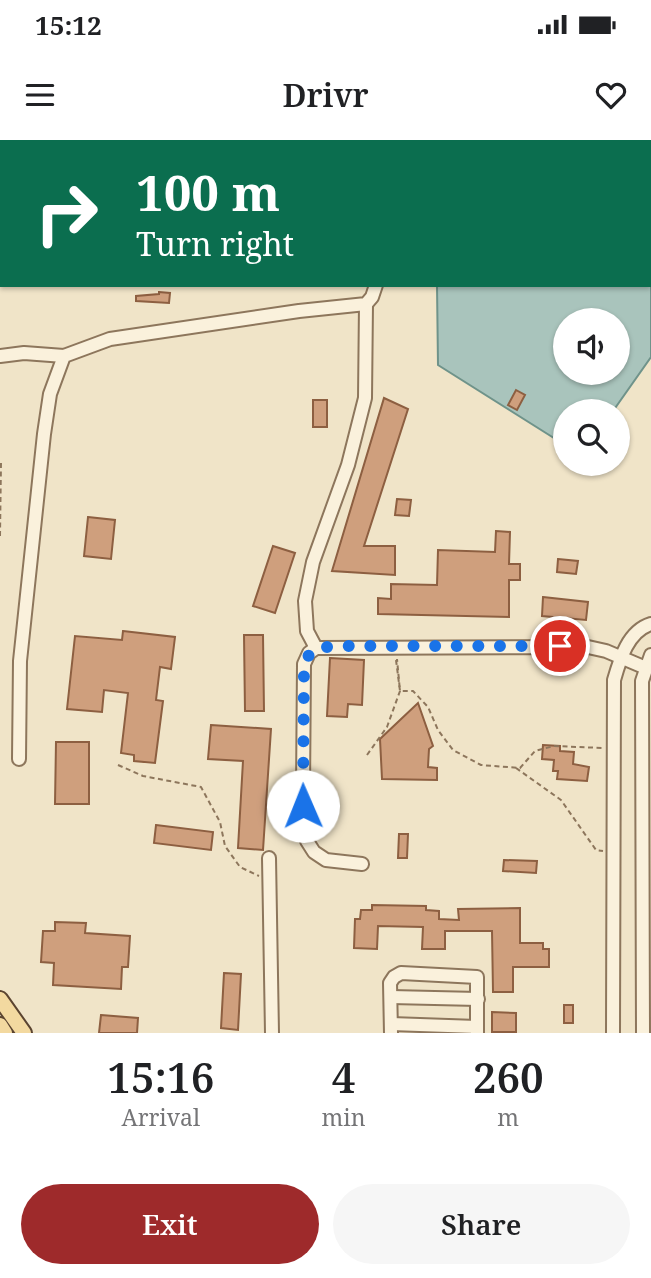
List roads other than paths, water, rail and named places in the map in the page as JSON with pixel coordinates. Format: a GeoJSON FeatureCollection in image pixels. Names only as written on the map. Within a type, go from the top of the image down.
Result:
{"type":"FeatureCollection","features":[{"type":"Feature","properties":{"kind":"main road"},"geometry":{"type":"LineString","coordinates":[[0,999],[24,1033]]}},
{"type":"Feature","properties":{"kind":"main road"},"geometry":{"type":"LineString","coordinates":[[0,1025],[5,1033]]}},
{"type":"Feature","properties":{"kind":"street"},"geometry":{"type":"LineString","coordinates":[[316,648],[307,631],[305,601],[313,562],[348,465],[365,398],[366,304],[375,287]]}},
{"type":"Feature","properties":{"kind":"street"},"geometry":{"type":"LineString","coordinates":[[0,356],[24,353],[64,356],[110,339],[366,304]]}},
{"type":"Feature","properties":{"kind":"street"},"geometry":{"type":"LineString","coordinates":[[19,759],[20,661],[44,433],[50,394],[64,356]]}},
{"type":"Feature","properties":{"kind":"street"},"geometry":{"type":"LineString","coordinates":[[613,1033],[614,680],[620,657],[631,638],[651,624]]}},
{"type":"Feature","properties":{"kind":"street"},"geometry":{"type":"LineString","coordinates":[[362,864],[326,860],[314,852],[307,841],[303,789],[304,664],[309,653],[316,648],[588,646],[646,668]]}},
{"type":"Feature","properties":{"kind":"street"},"geometry":{"type":"LineString","coordinates":[[643,1033],[642,681],[651,655]]}},
{"type":"Feature","properties":{"kind":"street"},"geometry":{"type":"LineString","coordinates":[[269,858],[272,1033]]}},
{"type":"Feature","properties":{"kind":"street"},"geometry":{"type":"LineString","coordinates":[[401,973],[474,975],[478,979],[478,999],[477,1030],[391,1029],[391,980],[401,973]]}},
{"type":"Feature","properties":{"kind":"street"},"geometry":{"type":"LineString","coordinates":[[390,997],[478,999]]}},
{"type":"Feature","properties":{"kind":"water"},"geometry":{"type":"Polygon","coordinates":[[[437,287],[651,287],[651,357],[621,399],[553,399],[553,437],[438,365],[437,287]]]}}]}
